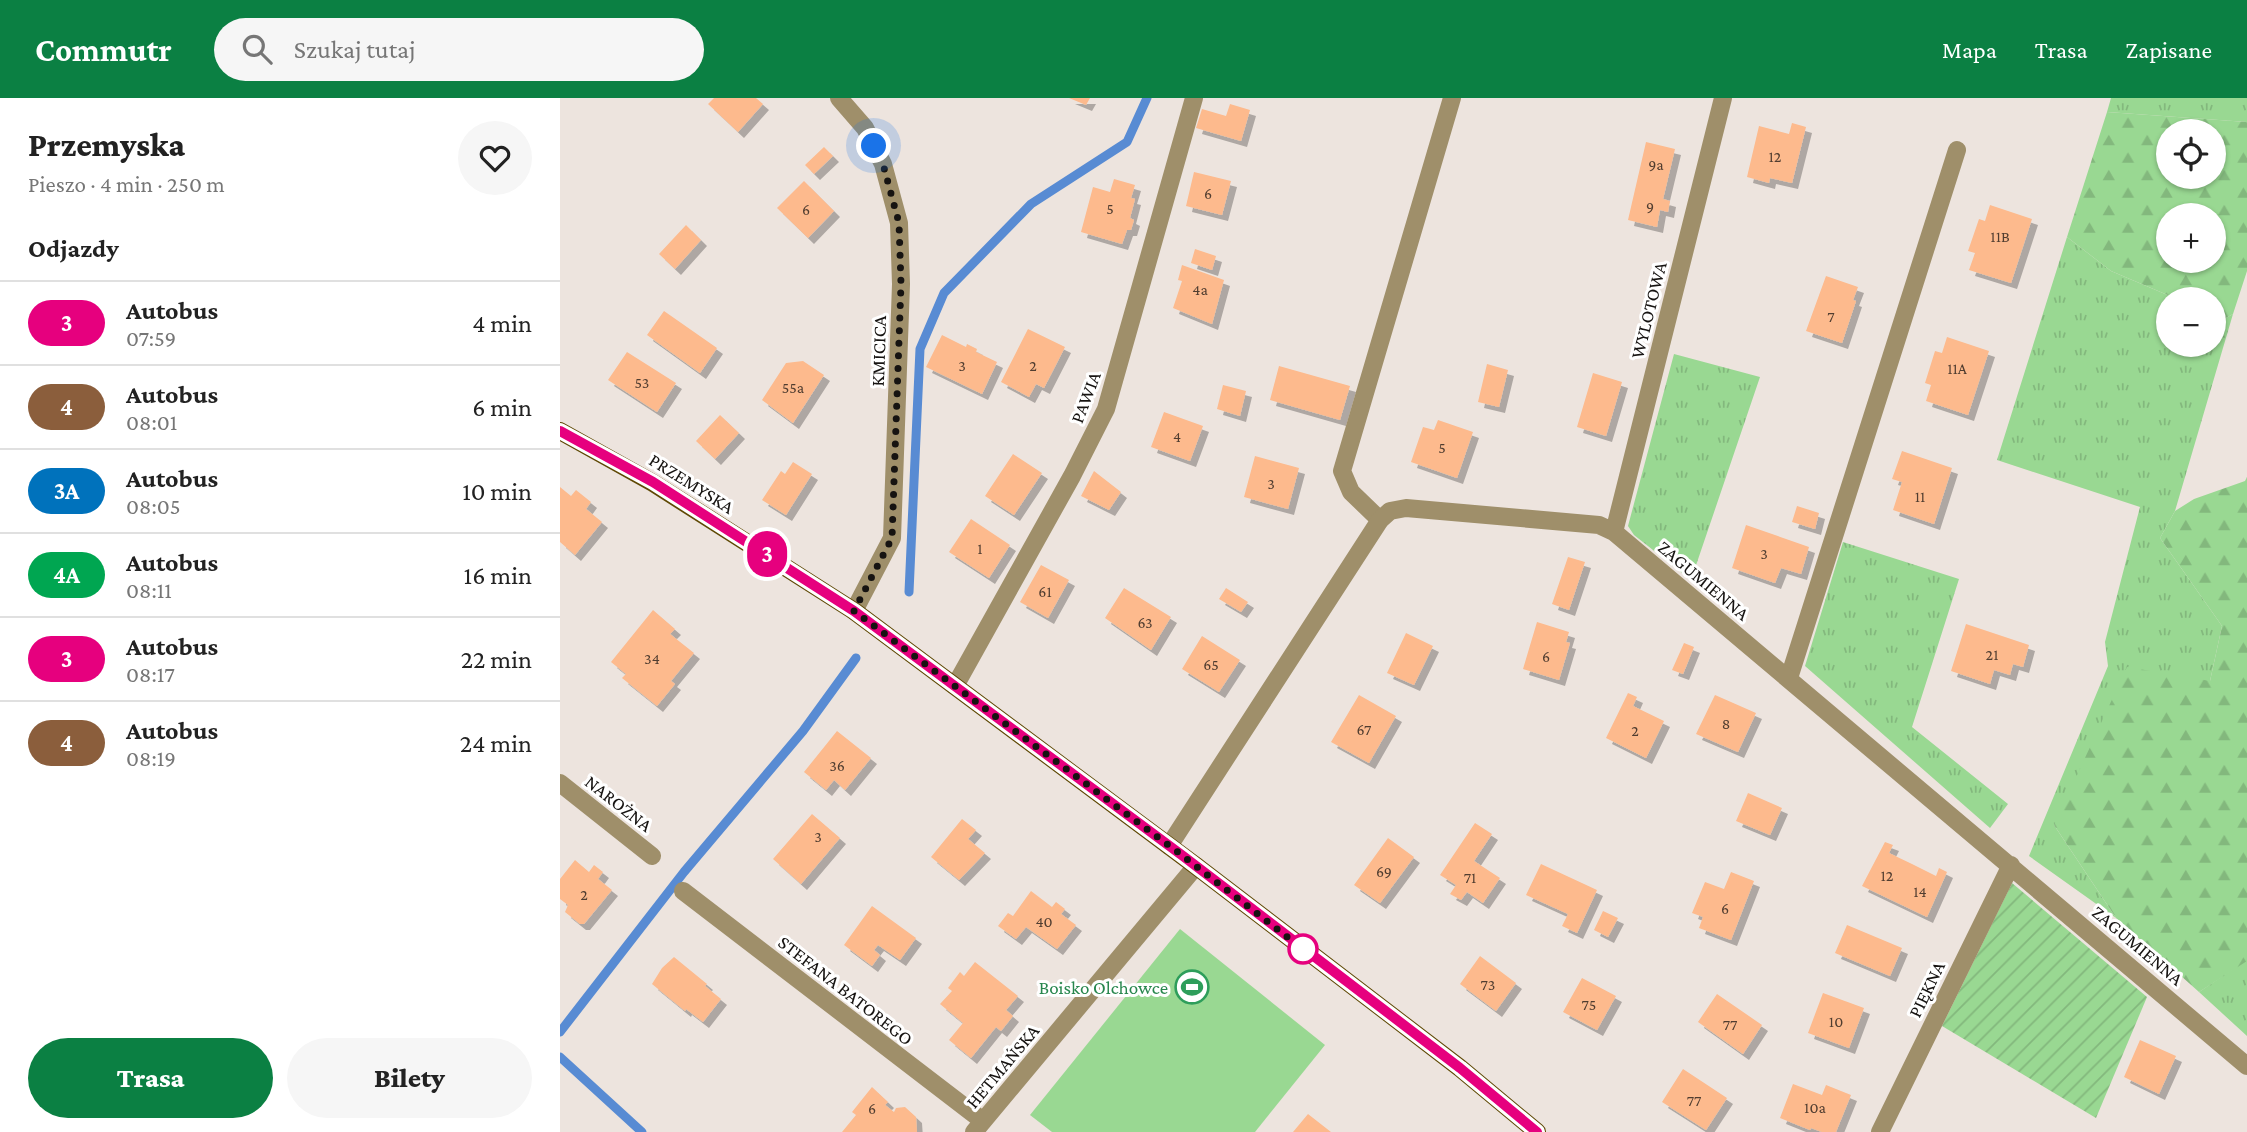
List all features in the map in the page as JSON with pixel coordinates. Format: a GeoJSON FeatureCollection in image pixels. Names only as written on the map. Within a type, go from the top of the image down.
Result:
{"type":"FeatureCollection","features":[{"type":"Feature","properties":{"kind":"main road","name":"PRZEMYSKA"},"geometry":{"type":"LineString","coordinates":[[562,435],[653,482],[854,611],[1196,866],[1460,1068],[1537,1132]]}},
{"type":"Feature","properties":{"kind":"street","name":"KMICICA"},"geometry":{"type":"LineString","coordinates":[[839,98],[865,128],[883,164],[899,223],[901,284],[892,538],[854,611]]}},
{"type":"Feature","properties":{"kind":"street","name":"PAWIA"},"geometry":{"type":"LineString","coordinates":[[955,686],[1072,476],[1106,409],[1194,98]]}},
{"type":"Feature","properties":{"kind":"street"},"geometry":{"type":"LineString","coordinates":[[1169,846],[1380,520],[1351,492],[1342,471],[1452,98]]}},
{"type":"Feature","properties":{"kind":"street","name":"WYLOTOWA"},"geometry":{"type":"LineString","coordinates":[[1614,532],[1723,98]]}},
{"type":"Feature","properties":{"kind":"street"},"geometry":{"type":"LineString","coordinates":[[1789,678],[1957,150]]}},
{"type":"Feature","properties":{"kind":"street","name":"ZAGUMIENNA"},"geometry":{"type":"LineString","coordinates":[[1380,520],[1390,511],[1406,508],[1587,522],[1599,524],[1614,532],[2247,1066]]}},
{"type":"Feature","properties":{"kind":"street","name":"NAROŻNA"},"geometry":{"type":"LineString","coordinates":[[560,783],[652,856]]}},
{"type":"Feature","properties":{"kind":"street","name":"PIĘKNA"},"geometry":{"type":"LineString","coordinates":[[1880,1132],[2011,865]]}},
{"type":"Feature","properties":{"kind":"street","name":"HETMAŃSKA"},"geometry":{"type":"LineString","coordinates":[[978,1127],[1196,866]]}},
{"type":"Feature","properties":{"kind":"street","name":"STEFANA BATOREGO"},"geometry":{"type":"LineString","coordinates":[[683,891],[978,1127]]}},
{"type":"Feature","properties":{"kind":"green space"},"geometry":{"type":"Polygon","coordinates":[[[2111,98],[2247,98],[2247,122],[2107,112],[2111,98]]]}},
{"type":"Feature","properties":{"kind":"green space"},"geometry":{"type":"Polygon","coordinates":[[[2107,112],[2205,119],[2156,119],[2156,189],[2226,189],[2226,120],[2247,122],[2247,271],[2233,314],[2226,318],[2226,287],[2156,287],[2156,290],[2111,271],[2067,237],[2107,112]]]}},
{"type":"Feature","properties":{"kind":"green space"},"geometry":{"type":"Polygon","coordinates":[[[2067,237],[2111,271],[2156,290],[2156,357],[2220,357],[2175,511],[2160,538],[2222,626],[2210,681],[2054,825],[2116,918],[2029,856],[2108,666],[2105,642],[2140,507],[1997,460],[2067,237]]]}},
{"type":"Feature","properties":{"kind":"green space"},"geometry":{"type":"Polygon","coordinates":[[[2233,314],[2226,338],[2226,318],[2233,314]]]}},
{"type":"Feature","properties":{"kind":"green space"},"geometry":{"type":"Polygon","coordinates":[[[1674,354],[1760,377],[1691,580],[1634,535],[1628,526],[1674,354]]]}},
{"type":"Feature","properties":{"kind":"green space"},"geometry":{"type":"Polygon","coordinates":[[[2247,477],[2247,961],[2199,992],[2116,918],[2054,825],[2127,667],[2210,681],[2222,626],[2160,538],[2175,511],[2194,499],[2245,481],[2247,477]]]}},
{"type":"Feature","properties":{"kind":"green space"},"geometry":{"type":"Polygon","coordinates":[[[1843,542],[1959,579],[1912,727],[2008,804],[1990,828],[1805,666],[1843,542]]]}},
{"type":"Feature","properties":{"kind":"green space"},"geometry":{"type":"Polygon","coordinates":[[[2012,883],[2147,997],[2096,1118],[1942,1026],[2012,883]]]}},
{"type":"Feature","properties":{"kind":"green space","name":"Boisko Olchowce"},"geometry":{"type":"Polygon","coordinates":[[[1180,929],[1325,1045],[1255,1132],[1052,1132],[1030,1115],[1180,929]]]}},
{"type":"Feature","properties":{"kind":"green space"},"geometry":{"type":"Polygon","coordinates":[[[2247,961],[2247,1036],[2199,992],[2247,961]]]}},
{"type":"Feature","properties":{"kind":"building"},"geometry":{"type":"Polygon","coordinates":[[[714,98],[756,98],[763,104],[738,132],[708,104],[714,98]]]}},
{"type":"Feature","properties":{"kind":"building"},"geometry":{"type":"Polygon","coordinates":[[[1069,98],[1090,98],[1086,105],[1069,98]]]}},
{"type":"Feature","properties":{"kind":"building"},"geometry":{"type":"Polygon","coordinates":[[[1230,104],[1250,110],[1241,141],[1196,128],[1202,109],[1226,116],[1230,104]]]}},
{"type":"Feature","properties":{"kind":"building"},"geometry":{"type":"Polygon","coordinates":[[[1792,123],[1806,127],[1792,183],[1770,178],[1769,183],[1747,177],[1759,126],[1789,134],[1792,123]]]}},
{"type":"Feature","properties":{"kind":"building"},"geometry":{"type":"Polygon","coordinates":[[[1646,142],[1675,149],[1663,199],[1670,201],[1668,212],[1660,210],[1657,227],[1628,220],[1646,142]]]}},
{"type":"Feature","properties":{"kind":"building"},"geometry":{"type":"Polygon","coordinates":[[[824,147],[833,156],[814,174],[805,165],[824,147]]]}},
{"type":"Feature","properties":{"kind":"building"},"geometry":{"type":"Polygon","coordinates":[[[1194,172],[1231,181],[1222,215],[1186,206],[1194,172]]]}},
{"type":"Feature","properties":{"kind":"building"},"geometry":{"type":"Polygon","coordinates":[[[1114,179],[1135,185],[1130,218],[1134,220],[1122,244],[1081,232],[1093,187],[1110,192],[1114,179]]]}},
{"type":"Feature","properties":{"kind":"building"},"geometry":{"type":"Polygon","coordinates":[[[804,181],[834,211],[808,238],[777,208],[804,181]]]}},
{"type":"Feature","properties":{"kind":"building"},"geometry":{"type":"Polygon","coordinates":[[[1990,205],[2032,219],[2011,283],[1969,270],[1975,253],[1968,251],[1979,219],[1985,221],[1990,205]]]}},
{"type":"Feature","properties":{"kind":"building"},"geometry":{"type":"Polygon","coordinates":[[[686,225],[701,240],[675,269],[659,254],[686,225]]]}},
{"type":"Feature","properties":{"kind":"building"},"geometry":{"type":"Polygon","coordinates":[[[1195,249],[1216,256],[1212,270],[1191,263],[1195,249]]]}},
{"type":"Feature","properties":{"kind":"building"},"geometry":{"type":"Polygon","coordinates":[[[1182,265],[1224,280],[1212,324],[1173,308],[1182,281],[1178,280],[1182,265]]]}},
{"type":"Feature","properties":{"kind":"building"},"geometry":{"type":"Polygon","coordinates":[[[1826,276],[1858,287],[1842,343],[1806,331],[1826,276]]]}},
{"type":"Feature","properties":{"kind":"building"},"geometry":{"type":"Polygon","coordinates":[[[664,311],[717,348],[700,373],[647,335],[664,311]]]}},
{"type":"Feature","properties":{"kind":"building"},"geometry":{"type":"Polygon","coordinates":[[[1028,329],[1065,347],[1044,388],[1036,384],[1029,397],[1001,382],[1028,329]]]}},
{"type":"Feature","properties":{"kind":"building"},"geometry":{"type":"Polygon","coordinates":[[[942,335],[966,347],[967,344],[977,349],[976,352],[997,362],[982,394],[926,367],[942,335]]]}},
{"type":"Feature","properties":{"kind":"building"},"geometry":{"type":"Polygon","coordinates":[[[1947,337],[1989,351],[1968,415],[1926,401],[1931,385],[1925,383],[1935,351],[1942,353],[1947,337]]]}},
{"type":"Feature","properties":{"kind":"building"},"geometry":{"type":"Polygon","coordinates":[[[627,352],[676,383],[657,412],[608,380],[627,352]]]}},
{"type":"Feature","properties":{"kind":"building"},"geometry":{"type":"Polygon","coordinates":[[[803,361],[824,375],[793,423],[762,400],[786,363],[803,361]]]}},
{"type":"Feature","properties":{"kind":"building"},"geometry":{"type":"Polygon","coordinates":[[[1487,364],[1508,370],[1499,407],[1478,402],[1487,364]]]}},
{"type":"Feature","properties":{"kind":"building"},"geometry":{"type":"Polygon","coordinates":[[[1279,366],[1350,386],[1340,420],[1270,400],[1279,366]]]}},
{"type":"Feature","properties":{"kind":"building"},"geometry":{"type":"Polygon","coordinates":[[[1593,373],[1622,382],[1606,436],[1577,427],[1593,373]]]}},
{"type":"Feature","properties":{"kind":"building"},"geometry":{"type":"Polygon","coordinates":[[[1223,385],[1246,391],[1240,416],[1217,409],[1223,385]]]}},
{"type":"Feature","properties":{"kind":"building"},"geometry":{"type":"Polygon","coordinates":[[[1164,412],[1203,426],[1190,461],[1151,447],[1164,412]]]}},
{"type":"Feature","properties":{"kind":"building"},"geometry":{"type":"Polygon","coordinates":[[[720,415],[739,433],[715,459],[696,441],[720,415]]]}},
{"type":"Feature","properties":{"kind":"building"},"geometry":{"type":"Polygon","coordinates":[[[1438,420],[1473,432],[1457,478],[1411,462],[1423,427],[1434,430],[1438,420]]]}},
{"type":"Feature","properties":{"kind":"building"},"geometry":{"type":"Polygon","coordinates":[[[1902,451],[1952,468],[1934,524],[1893,510],[1902,482],[1892,479],[1902,451]]]}},
{"type":"Feature","properties":{"kind":"building"},"geometry":{"type":"Polygon","coordinates":[[[1013,454],[1042,473],[1014,515],[985,496],[1013,454]]]}},
{"type":"Feature","properties":{"kind":"building"},"geometry":{"type":"Polygon","coordinates":[[[1255,456],[1299,468],[1288,509],[1244,497],[1255,456]]]}},
{"type":"Feature","properties":{"kind":"building"},"geometry":{"type":"Polygon","coordinates":[[[793,462],[812,474],[786,515],[762,500],[781,471],[785,474],[793,462]]]}},
{"type":"Feature","properties":{"kind":"building"},"geometry":{"type":"Polygon","coordinates":[[[1094,471],[1121,492],[1109,510],[1081,496],[1094,471]]]}},
{"type":"Feature","properties":{"kind":"building"},"geometry":{"type":"Polygon","coordinates":[[[560,487],[571,496],[576,490],[591,502],[586,509],[602,522],[575,555],[560,542],[560,487]]]}},
{"type":"Feature","properties":{"kind":"building"},"geometry":{"type":"Polygon","coordinates":[[[1797,506],[1819,513],[1815,529],[1792,522],[1797,506]]]}},
{"type":"Feature","properties":{"kind":"building"},"geometry":{"type":"Polygon","coordinates":[[[971,519],[1010,545],[989,578],[949,552],[971,519]]]}},
{"type":"Feature","properties":{"kind":"building"},"geometry":{"type":"Polygon","coordinates":[[[1746,525],[1809,547],[1801,574],[1781,568],[1775,583],[1732,568],[1746,525]]]}},
{"type":"Feature","properties":{"kind":"building"},"geometry":{"type":"Polygon","coordinates":[[[1568,557],[1585,562],[1569,610],[1552,604],[1568,557]]]}},
{"type":"Feature","properties":{"kind":"building"},"geometry":{"type":"Polygon","coordinates":[[[1041,565],[1069,580],[1048,618],[1020,602],[1041,565]]]}},
{"type":"Feature","properties":{"kind":"building"},"geometry":{"type":"Polygon","coordinates":[[[1124,588],[1171,617],[1151,650],[1105,618],[1124,588]]]}},
{"type":"Feature","properties":{"kind":"building"},"geometry":{"type":"Polygon","coordinates":[[[1226,588],[1248,602],[1241,612],[1219,599],[1226,588]]]}},
{"type":"Feature","properties":{"kind":"building"},"geometry":{"type":"Polygon","coordinates":[[[653,610],[675,629],[670,634],[694,653],[671,681],[675,684],[657,706],[622,678],[626,674],[611,662],[653,610]]]}},
{"type":"Feature","properties":{"kind":"building"},"geometry":{"type":"Polygon","coordinates":[[[1537,622],[1569,632],[1566,642],[1570,643],[1559,680],[1523,669],[1537,622]]]}},
{"type":"Feature","properties":{"kind":"building"},"geometry":{"type":"Polygon","coordinates":[[[1966,624],[2029,645],[2023,667],[2013,664],[2010,675],[1994,670],[1990,684],[1951,671],[1966,624]]]}},
{"type":"Feature","properties":{"kind":"building"},"geometry":{"type":"Polygon","coordinates":[[[1406,633],[1433,646],[1414,685],[1387,673],[1406,633]]]}},
{"type":"Feature","properties":{"kind":"building"},"geometry":{"type":"Polygon","coordinates":[[[1202,636],[1240,660],[1219,692],[1182,669],[1202,636]]]}},
{"type":"Feature","properties":{"kind":"building"},"geometry":{"type":"Polygon","coordinates":[[[1684,643],[1694,647],[1683,674],[1672,670],[1684,643]]]}},
{"type":"Feature","properties":{"kind":"building"},"geometry":{"type":"Polygon","coordinates":[[[1628,693],[1637,697],[1633,706],[1664,721],[1646,758],[1606,738],[1628,693]]]}},
{"type":"Feature","properties":{"kind":"building"},"geometry":{"type":"Polygon","coordinates":[[[1359,695],[1396,716],[1369,763],[1331,742],[1359,695]]]}},
{"type":"Feature","properties":{"kind":"building"},"geometry":{"type":"Polygon","coordinates":[[[1715,695],[1756,713],[1738,752],[1696,734],[1715,695]]]}},
{"type":"Feature","properties":{"kind":"building"},"geometry":{"type":"Polygon","coordinates":[[[837,731],[871,758],[845,790],[834,780],[826,790],[804,772],[837,731]]]}},
{"type":"Feature","properties":{"kind":"building"},"geometry":{"type":"Polygon","coordinates":[[[1748,793],[1782,808],[1770,835],[1736,821],[1748,793]]]}},
{"type":"Feature","properties":{"kind":"building"},"geometry":{"type":"Polygon","coordinates":[[[812,814],[840,838],[801,884],[773,859],[812,814]]]}},
{"type":"Feature","properties":{"kind":"building"},"geometry":{"type":"Polygon","coordinates":[[[962,819],[976,830],[968,839],[985,853],[959,880],[931,857],[962,819]]]}},
{"type":"Feature","properties":{"kind":"building"},"geometry":{"type":"Polygon","coordinates":[[[1475,823],[1492,834],[1474,861],[1500,878],[1483,903],[1467,892],[1461,900],[1450,894],[1456,885],[1440,875],[1475,823]]]}},
{"type":"Feature","properties":{"kind":"building"},"geometry":{"type":"Polygon","coordinates":[[[1388,838],[1414,857],[1380,903],[1354,885],[1388,838]]]}},
{"type":"Feature","properties":{"kind":"building"},"geometry":{"type":"Polygon","coordinates":[[[1885,842],[1893,845],[1889,853],[1936,876],[1939,868],[1947,872],[1927,917],[1862,886],[1885,842]]]}},
{"type":"Feature","properties":{"kind":"building"},"geometry":{"type":"Polygon","coordinates":[[[575,860],[589,872],[594,865],[603,872],[598,879],[612,890],[584,924],[580,924],[565,912],[568,905],[560,899],[560,879],[575,860]]]}},
{"type":"Feature","properties":{"kind":"building"},"geometry":{"type":"Polygon","coordinates":[[[1541,864],[1597,890],[1577,933],[1562,926],[1568,914],[1526,895],[1541,864]]]}},
{"type":"Feature","properties":{"kind":"building"},"geometry":{"type":"Polygon","coordinates":[[[1731,872],[1754,881],[1731,940],[1699,928],[1703,917],[1692,913],[1705,882],[1724,889],[1731,872]]]}},
{"type":"Feature","properties":{"kind":"building"},"geometry":{"type":"Polygon","coordinates":[[[1031,891],[1052,907],[1056,902],[1065,909],[1061,914],[1076,925],[1057,949],[1026,927],[1016,939],[998,926],[1008,913],[1013,916],[1031,891]]]}},
{"type":"Feature","properties":{"kind":"building"},"geometry":{"type":"Polygon","coordinates":[[[872,906],[916,938],[900,960],[878,945],[874,950],[880,955],[872,966],[844,945],[872,906]]]}},
{"type":"Feature","properties":{"kind":"building"},"geometry":{"type":"Polygon","coordinates":[[[1603,911],[1618,918],[1608,937],[1594,930],[1603,911]]]}},
{"type":"Feature","properties":{"kind":"building"},"geometry":{"type":"Polygon","coordinates":[[[1847,925],[1902,948],[1890,976],[1835,953],[1847,925]]]}},
{"type":"Feature","properties":{"kind":"building"},"geometry":{"type":"Polygon","coordinates":[[[1480,956],[1516,983],[1496,1011],[1460,984],[1480,956]]]}},
{"type":"Feature","properties":{"kind":"building"},"geometry":{"type":"Polygon","coordinates":[[[674,957],[721,999],[703,1022],[652,984],[662,968],[674,957]]]}},
{"type":"Feature","properties":{"kind":"building"},"geometry":{"type":"Polygon","coordinates":[[[975,962],[1018,996],[1006,1010],[1013,1016],[1001,1031],[996,1027],[971,1058],[949,1040],[963,1023],[940,1004],[952,991],[948,988],[960,972],[964,976],[975,962]]]}},
{"type":"Feature","properties":{"kind":"building"},"geometry":{"type":"Polygon","coordinates":[[[1582,978],[1616,996],[1597,1030],[1563,1012],[1582,978]]]}},
{"type":"Feature","properties":{"kind":"building"},"geometry":{"type":"Polygon","coordinates":[[[1823,993],[1864,1008],[1849,1048],[1808,1033],[1823,993]]]}},
{"type":"Feature","properties":{"kind":"building"},"geometry":{"type":"Polygon","coordinates":[[[1717,994],[1762,1025],[1743,1054],[1698,1022],[1717,994]]]}},
{"type":"Feature","properties":{"kind":"building"},"geometry":{"type":"Polygon","coordinates":[[[2140,1040],[2176,1056],[2159,1094],[2124,1077],[2140,1040]]]}},
{"type":"Feature","properties":{"kind":"building"},"geometry":{"type":"Polygon","coordinates":[[[1683,1069],[1727,1098],[1706,1130],[1662,1102],[1683,1069]]]}},
{"type":"Feature","properties":{"kind":"building"},"geometry":{"type":"Polygon","coordinates":[[[1793,1084],[1822,1095],[1826,1085],[1851,1095],[1836,1132],[1810,1130],[1780,1118],[1793,1084]]]}},
{"type":"Feature","properties":{"kind":"building"},"geometry":{"type":"Polygon","coordinates":[[[872,1087],[888,1102],[885,1105],[894,1112],[896,1108],[905,1107],[916,1117],[917,1132],[842,1132],[856,1115],[852,1112],[872,1087]]]}},
{"type":"Feature","properties":{"kind":"building"},"geometry":{"type":"Polygon","coordinates":[[[1308,1114],[1331,1132],[1293,1132],[1308,1114]]]}},
{"type":"Feature","properties":{"kind":"waterway"},"geometry":{"type":"LineString","coordinates":[[909,592],[920,349],[944,293],[1031,204],[1127,142],[1147,98]]}},
{"type":"Feature","properties":{"kind":"waterway"},"geometry":{"type":"LineString","coordinates":[[560,1032],[684,872],[803,731],[856,658]]}},
{"type":"Feature","properties":{"kind":"waterway"},"geometry":{"type":"LineString","coordinates":[[560,1057],[642,1132]]}},
{"type":"Feature","properties":{"kind":"bus line","name":"3"},"geometry":{"type":"LineString","coordinates":[[560,431],[653,482],[854,611],[1183,856],[1460,1068],[1537,1132]]}},
{"type":"Feature","properties":{"kind":"place","name":"Boisko Olchowce"},"geometry":{"type":"Point","coordinates":[1192,987]}},
{"type":"Feature","properties":{"kind":"route"},"geometry":{"type":"LineString","coordinates":[[874,146],[883,164],[899,223],[901,284],[892,538],[854,611],[1183,856],[1308,953],[1303,949]]}}]}
